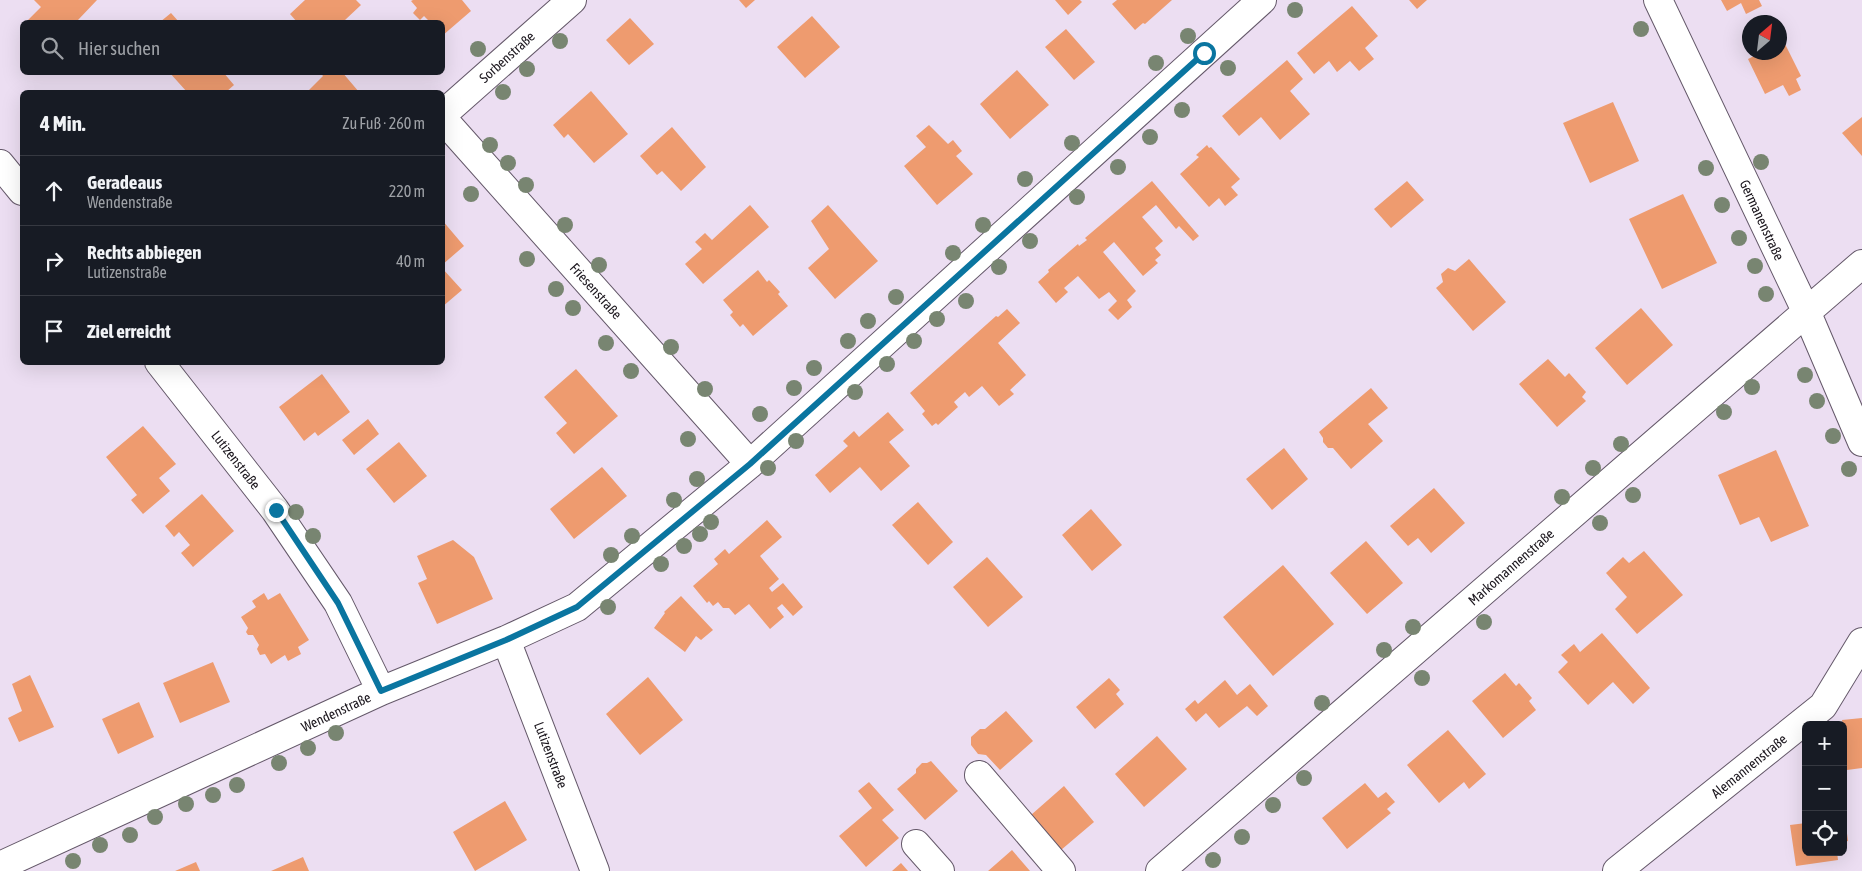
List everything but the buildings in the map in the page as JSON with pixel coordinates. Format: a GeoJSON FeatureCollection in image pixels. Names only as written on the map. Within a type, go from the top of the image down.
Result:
{"type":"FeatureCollection","features":[{"type":"Feature","properties":{"kind":"street","name":"Sorbenstraße"},"geometry":{"type":"LineString","coordinates":[[445,113],[572,0]]}},
{"type":"Feature","properties":{"kind":"street","name":"Germanenstraße"},"geometry":{"type":"LineString","coordinates":[[1658,0],[1806,311],[1862,442]]}},
{"type":"Feature","properties":{"kind":"street","name":"Wendenstraße"},"geometry":{"type":"LineString","coordinates":[[0,866],[381,691],[506,640],[577,607],[750,464],[1253,3]]}},
{"type":"Feature","properties":{"kind":"street","name":"Friesenstraße"},"geometry":{"type":"LineString","coordinates":[[445,119],[750,464]]}},
{"type":"Feature","properties":{"kind":"street","name":"Markomannenstraße"},"geometry":{"type":"LineString","coordinates":[[1160,871],[1862,264]]}},
{"type":"Feature","properties":{"kind":"street","name":"Lutizenstraße"},"geometry":{"type":"LineString","coordinates":[[161,365],[276,510],[338,603],[381,691]]}},
{"type":"Feature","properties":{"kind":"street","name":"Lutizenstraße"},"geometry":{"type":"LineString","coordinates":[[506,640],[595,871]]}},
{"type":"Feature","properties":{"kind":"street","name":"Alemannenstraße"},"geometry":{"type":"LineString","coordinates":[[1617,871],[1823,706],[1862,642]]}},
{"type":"Feature","properties":{"kind":"street"},"geometry":{"type":"LineString","coordinates":[[979,775],[1061,871]]}},
{"type":"Feature","properties":{"kind":"street"},"geometry":{"type":"LineString","coordinates":[[916,844],[940,871]]}},
{"type":"Feature","properties":{"kind":"route"},"geometry":{"type":"LineString","coordinates":[[276,510],[338,603],[381,691],[506,640],[577,607],[750,464],[1204,53]]}}]}
